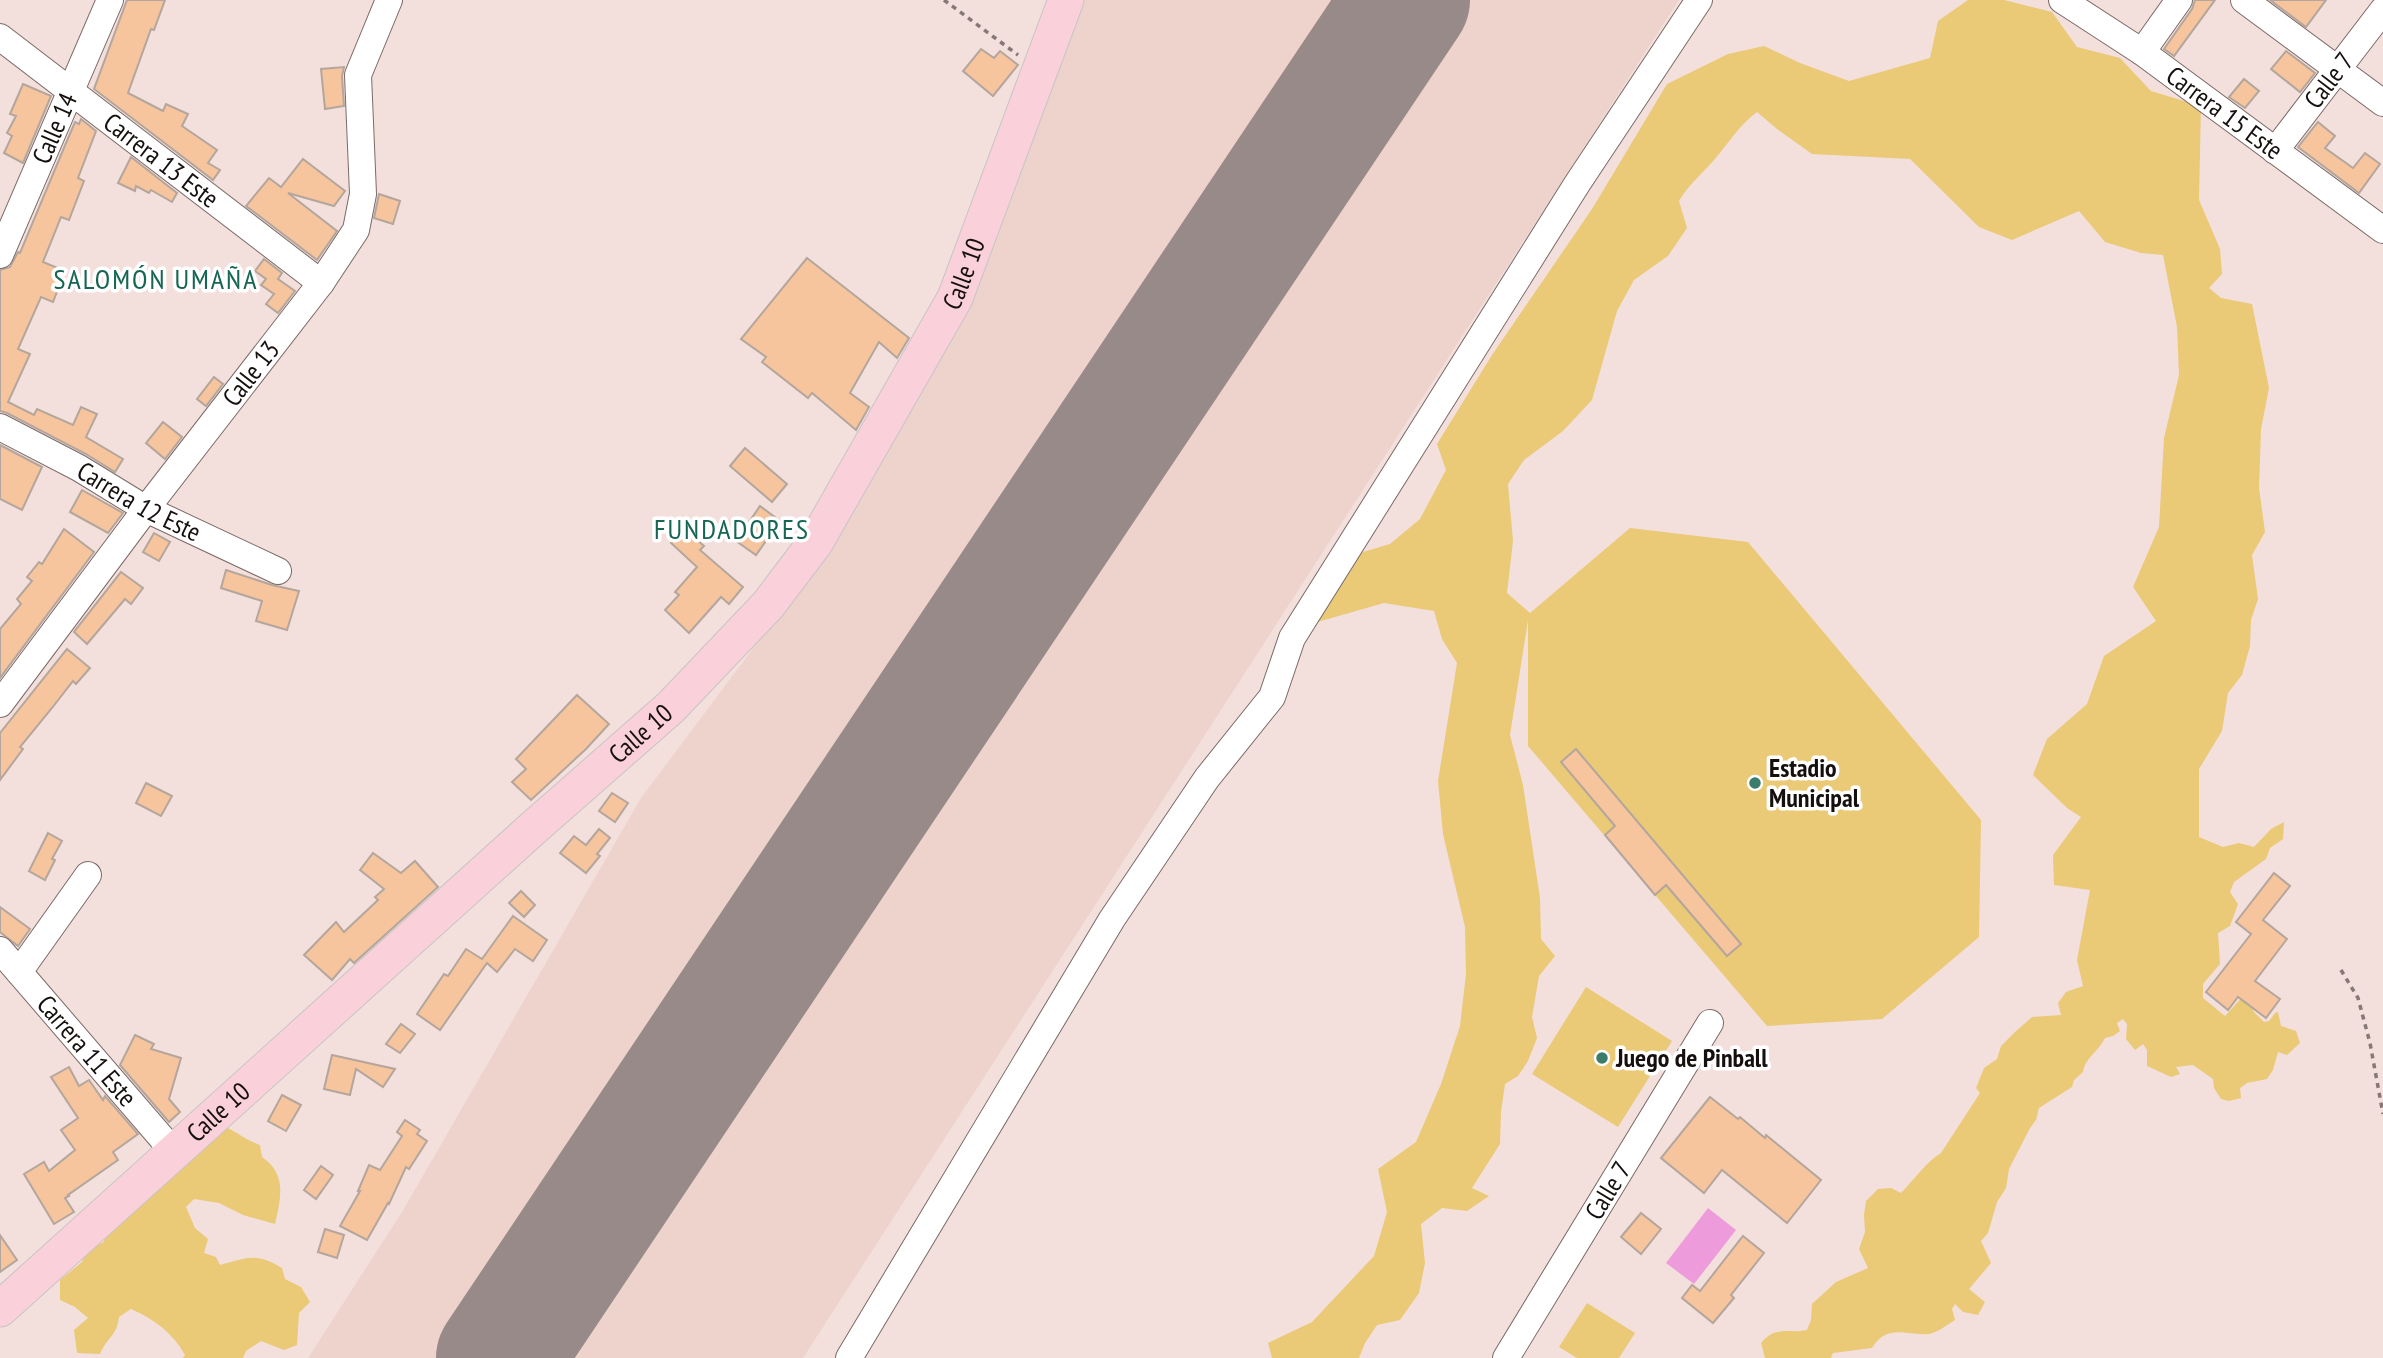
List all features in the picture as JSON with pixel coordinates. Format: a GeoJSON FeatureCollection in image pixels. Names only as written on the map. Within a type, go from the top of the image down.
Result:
{"type":"FeatureCollection","features":[{"type":"Feature","properties":{"kind":"main road","name":"Calle 10"},"geometry":{"type":"LineString","coordinates":[[0,1309],[671,707],[768,606],[815,543],[955,298],[1066,0]]}},
{"type":"Feature","properties":{"kind":"street","name":"Calle 14"},"geometry":{"type":"LineString","coordinates":[[0,255],[110,0]]}},
{"type":"Feature","properties":{"kind":"street","name":"Calle 13"},"geometry":{"type":"LineString","coordinates":[[0,704],[146,509],[321,283],[356,230],[363,194],[358,75],[389,0]]}},
{"type":"Feature","properties":{"kind":"street"},"geometry":{"type":"LineString","coordinates":[[849,1358],[1112,919],[1207,778],[1272,697],[1292,638],[1299,626],[1577,184],[1699,0]]}},
{"type":"Feature","properties":{"kind":"street","name":"Carrera 15 Este"},"geometry":{"type":"LineString","coordinates":[[2062,0],[2142,52],[2383,230]]}},
{"type":"Feature","properties":{"kind":"street"},"geometry":{"type":"LineString","coordinates":[[2142,52],[2179,0]]}},
{"type":"Feature","properties":{"kind":"street"},"geometry":{"type":"LineString","coordinates":[[2244,0],[2383,103]]}},
{"type":"Feature","properties":{"kind":"street","name":"Calle 7"},"geometry":{"type":"LineString","coordinates":[[2275,150],[2383,10]]}},
{"type":"Feature","properties":{"kind":"street","name":"Carrera 13 Este"},"geometry":{"type":"LineString","coordinates":[[0,37],[321,283]]}},
{"type":"Feature","properties":{"kind":"street","name":"Carrera 12 Este"},"geometry":{"type":"LineString","coordinates":[[0,427],[79,468],[146,509],[278,571]]}},
{"type":"Feature","properties":{"kind":"street"},"geometry":{"type":"LineString","coordinates":[[19,972],[88,874]]}},
{"type":"Feature","properties":{"kind":"street","name":"Carrera 11 Este"},"geometry":{"type":"LineString","coordinates":[[0,950],[173,1151]]}},
{"type":"Feature","properties":{"kind":"street","name":"Calle 7"},"geometry":{"type":"LineString","coordinates":[[1506,1358],[1710,1023]]}},
{"type":"Feature","properties":{"kind":"path"},"geometry":{"type":"LineString","coordinates":[[944,0],[993,38],[1040,69]]}},
{"type":"Feature","properties":{"kind":"path"},"geometry":{"type":"LineString","coordinates":[[2341,970],[2358,998],[2383,1114]]}},
{"type":"Feature","properties":{"kind":"shaded area"},"geometry":{"type":"Polygon","coordinates":[[[1082,0],[1679,0],[803,1358],[308,1358],[402,1212],[641,798],[826,551],[1082,0]]]}},
{"type":"Feature","properties":{"kind":"shaded area"},"geometry":{"type":"Polygon","coordinates":[[[1968,0],[2004,0],[2052,12],[2077,47],[2120,58],[2151,91],[2201,106],[2199,200],[2220,249],[2222,274],[2209,288],[2221,298],[2252,304],[2269,388],[2261,429],[2259,488],[2265,532],[2252,555],[2258,599],[2251,620],[2250,646],[2242,675],[2228,693],[2222,731],[2199,769],[2199,837],[2223,847],[2239,843],[2254,847],[2271,829],[2284,822],[2283,839],[2270,848],[2266,859],[2234,882],[2230,892],[2238,904],[2230,926],[2218,933],[2220,964],[2203,984],[2203,998],[2225,1016],[2246,993],[2254,1003],[2253,1011],[2264,1022],[2278,1012],[2281,1026],[2296,1031],[2300,1043],[2287,1055],[2278,1052],[2273,1070],[2267,1079],[2247,1083],[2240,1088],[2241,1098],[2229,1101],[2221,1099],[2214,1088],[2213,1079],[2193,1065],[2176,1067],[2180,1074],[2171,1077],[2147,1066],[2147,1050],[2143,1044],[2135,1050],[2126,1039],[2127,1024],[2123,1019],[2117,1023],[2120,1031],[2105,1038],[2086,1063],[2083,1072],[2074,1080],[2072,1087],[2039,1108],[2036,1120],[2009,1169],[2006,1188],[1997,1202],[1988,1233],[1981,1241],[1991,1263],[1969,1289],[1985,1302],[1978,1315],[1963,1312],[1955,1304],[1952,1309],[1955,1320],[1929,1334],[1891,1333],[1878,1340],[1872,1348],[1833,1353],[1831,1358],[1765,1358],[1761,1343],[1766,1337],[1777,1332],[1807,1330],[1812,1304],[1836,1282],[1868,1268],[1859,1249],[1865,1232],[1866,1201],[1878,1189],[1891,1188],[1901,1193],[1925,1166],[1941,1153],[1980,1093],[1976,1088],[1984,1068],[1997,1059],[2001,1046],[2032,1017],[2061,1015],[2058,1003],[2066,992],[2083,986],[2077,960],[2090,890],[2054,885],[2053,855],[2081,817],[2067,808],[2033,775],[2047,739],[2087,704],[2104,656],[2156,621],[2133,587],[2159,527],[2164,438],[2179,375],[2177,327],[2163,255],[2141,253],[2105,242],[2079,211],[2012,240],[1979,227],[1910,159],[1812,154],[1757,112],[1741,126],[1679,201],[1687,228],[1668,256],[1634,280],[1617,311],[1592,400],[1563,431],[1524,460],[1508,484],[1513,541],[1507,593],[1530,613],[1630,528],[1748,542],[1981,820],[1979,937],[1882,1019],[1767,1026],[1528,746],[1528,620],[1510,735],[1523,785],[1540,898],[1541,939],[1555,956],[1539,976],[1532,1017],[1537,1038],[1528,1061],[1518,1076],[1505,1084],[1500,1144],[1472,1188],[1489,1196],[1467,1211],[1442,1208],[1421,1224],[1425,1263],[1419,1293],[1400,1320],[1377,1325],[1359,1358],[1272,1358],[1268,1343],[1312,1322],[1374,1256],[1387,1212],[1378,1169],[1416,1142],[1441,1084],[1460,1026],[1466,974],[1465,927],[1443,834],[1438,781],[1457,663],[1442,639],[1434,611],[1384,603],[1314,623],[1356,554],[1390,544],[1420,519],[1446,470],[1437,444],[1492,355],[1592,209],[1667,84],[1728,54],[1764,46],[1849,81],[1930,58],[1938,21],[1968,0]]]}},
{"type":"Feature","properties":{"kind":"shaded area","name":"Juego de Pinball"},"geometry":{"type":"Polygon","coordinates":[[[1586,987],[1672,1041],[1618,1127],[1532,1074],[1586,987]]]}},
{"type":"Feature","properties":{"kind":"shaded area"},"geometry":{"type":"Polygon","coordinates":[[[217,1122],[260,1145],[262,1157],[275,1171],[279,1179],[280,1196],[275,1224],[243,1215],[219,1203],[194,1199],[186,1207],[195,1228],[208,1239],[204,1253],[216,1257],[220,1265],[258,1258],[282,1268],[285,1279],[301,1287],[310,1302],[299,1313],[297,1345],[284,1350],[261,1341],[246,1351],[243,1358],[183,1358],[185,1355],[169,1333],[131,1309],[119,1317],[114,1333],[100,1354],[77,1353],[74,1330],[88,1318],[75,1307],[60,1300],[60,1280],[82,1262],[86,1250],[104,1242],[106,1231],[217,1122]]]}},
{"type":"Feature","properties":{"kind":"shaded area"},"geometry":{"type":"Polygon","coordinates":[[[1708,1208],[1736,1230],[1694,1284],[1666,1263],[1708,1208]]]}},
{"type":"Feature","properties":{"kind":"shaded area"},"geometry":{"type":"Polygon","coordinates":[[[1587,1303],[1635,1333],[1619,1358],[1577,1358],[1559,1347],[1587,1303]]]}},
{"type":"Feature","properties":{"kind":"building"},"geometry":{"type":"Polygon","coordinates":[[[127,0],[165,0],[154,30],[151,29],[128,93],[163,111],[166,104],[188,114],[182,126],[217,150],[208,163],[220,170],[213,180],[94,89],[127,0]]]}},
{"type":"Feature","properties":{"kind":"building"},"geometry":{"type":"Polygon","coordinates":[[[2195,0],[2215,0],[2174,56],[2164,49],[2192,9],[2195,0]]]}},
{"type":"Feature","properties":{"kind":"building"},"geometry":{"type":"Polygon","coordinates":[[[2270,0],[2326,0],[2306,27],[2270,0]]]}},
{"type":"Feature","properties":{"kind":"building"},"geometry":{"type":"Polygon","coordinates":[[[981,49],[994,58],[1000,51],[1018,65],[993,96],[963,71],[981,49]]]}},
{"type":"Feature","properties":{"kind":"building"},"geometry":{"type":"Polygon","coordinates":[[[2286,51],[2315,73],[2300,92],[2271,69],[2286,51]]]}},
{"type":"Feature","properties":{"kind":"building"},"geometry":{"type":"Polygon","coordinates":[[[344,67],[344,106],[325,109],[321,69],[344,67]]]}},
{"type":"Feature","properties":{"kind":"building"},"geometry":{"type":"Polygon","coordinates":[[[2244,79],[2259,91],[2245,108],[2229,97],[2244,79]]]}},
{"type":"Feature","properties":{"kind":"building"},"geometry":{"type":"Polygon","coordinates":[[[23,84],[51,96],[23,163],[4,153],[12,136],[7,133],[16,116],[10,114],[23,84]]]}},
{"type":"Feature","properties":{"kind":"building"},"geometry":{"type":"Polygon","coordinates":[[[81,119],[96,131],[78,178],[84,181],[69,220],[61,217],[43,262],[65,271],[53,302],[41,297],[18,349],[30,354],[8,402],[34,415],[37,409],[73,425],[81,407],[97,414],[86,437],[123,459],[115,472],[86,454],[0,411],[0,270],[10,267],[18,252],[20,253],[75,122],[79,124],[81,119]]]}},
{"type":"Feature","properties":{"kind":"building"},"geometry":{"type":"Polygon","coordinates":[[[2318,122],[2335,136],[2325,148],[2353,168],[2365,153],[2380,164],[2359,193],[2298,147],[2318,122]]]}},
{"type":"Feature","properties":{"kind":"building"},"geometry":{"type":"Polygon","coordinates":[[[131,157],[177,193],[172,202],[151,190],[149,193],[136,186],[135,191],[118,183],[131,157]]]}},
{"type":"Feature","properties":{"kind":"building"},"geometry":{"type":"Polygon","coordinates":[[[303,159],[345,191],[334,206],[288,193],[337,231],[317,260],[246,206],[269,178],[281,187],[303,159]]]}},
{"type":"Feature","properties":{"kind":"building"},"geometry":{"type":"Polygon","coordinates":[[[379,194],[400,201],[393,224],[374,218],[379,194]]]}},
{"type":"Feature","properties":{"kind":"building"},"geometry":{"type":"Polygon","coordinates":[[[807,258],[909,338],[897,358],[879,342],[850,393],[869,407],[856,430],[812,393],[808,398],[762,362],[766,357],[741,339],[807,258]]]}},
{"type":"Feature","properties":{"kind":"building"},"geometry":{"type":"Polygon","coordinates":[[[264,259],[282,273],[278,279],[295,291],[278,313],[266,304],[274,294],[261,285],[266,279],[255,271],[264,259]]]}},
{"type":"Feature","properties":{"kind":"building"},"geometry":{"type":"Polygon","coordinates":[[[214,377],[223,384],[206,406],[197,399],[214,377]]]}},
{"type":"Feature","properties":{"kind":"building"},"geometry":{"type":"Polygon","coordinates":[[[163,422],[182,437],[165,459],[146,443],[163,422]]]}},
{"type":"Feature","properties":{"kind":"building"},"geometry":{"type":"Polygon","coordinates":[[[0,445],[42,467],[22,510],[0,499],[0,445]]]}},
{"type":"Feature","properties":{"kind":"building"},"geometry":{"type":"Polygon","coordinates":[[[745,448],[787,484],[772,502],[730,466],[745,448]]]}},
{"type":"Feature","properties":{"kind":"building"},"geometry":{"type":"Polygon","coordinates":[[[82,490],[123,513],[108,533],[70,512],[82,490]]]}},
{"type":"Feature","properties":{"kind":"building"},"geometry":{"type":"Polygon","coordinates":[[[760,506],[780,521],[756,555],[736,541],[760,506]]]}},
{"type":"Feature","properties":{"kind":"building"},"geometry":{"type":"Polygon","coordinates":[[[684,528],[704,546],[700,550],[743,587],[729,604],[721,597],[689,633],[665,610],[679,595],[675,592],[697,567],[671,543],[684,528]]]}},
{"type":"Feature","properties":{"kind":"building"},"geometry":{"type":"Polygon","coordinates":[[[64,529],[94,552],[0,678],[0,629],[21,604],[17,599],[32,581],[27,577],[39,562],[42,564],[64,529]]]}},
{"type":"Feature","properties":{"kind":"building"},"geometry":{"type":"Polygon","coordinates":[[[154,533],[170,542],[159,561],[143,552],[154,533]]]}},
{"type":"Feature","properties":{"kind":"building"},"geometry":{"type":"Polygon","coordinates":[[[226,570],[299,591],[287,630],[256,621],[262,601],[221,588],[226,570]]]}},
{"type":"Feature","properties":{"kind":"building"},"geometry":{"type":"Polygon","coordinates":[[[121,572],[143,588],[131,604],[125,599],[87,644],[74,632],[121,572]]]}},
{"type":"Feature","properties":{"kind":"building"},"geometry":{"type":"Polygon","coordinates":[[[67,649],[90,668],[76,684],[73,681],[20,747],[23,749],[0,780],[0,733],[67,649]]]}},
{"type":"Feature","properties":{"kind":"building"},"geometry":{"type":"Polygon","coordinates":[[[577,695],[609,724],[531,800],[512,782],[526,769],[516,759],[577,695]]]}},
{"type":"Feature","properties":{"kind":"building"},"geometry":{"type":"Polygon","coordinates":[[[1576,749],[1741,944],[1727,956],[1666,885],[1655,895],[1605,835],[1615,826],[1561,762],[1576,749]]]}},
{"type":"Feature","properties":{"kind":"building"},"geometry":{"type":"Polygon","coordinates":[[[146,783],[172,796],[161,816],[136,803],[146,783]]]}},
{"type":"Feature","properties":{"kind":"building"},"geometry":{"type":"Polygon","coordinates":[[[612,793],[628,803],[615,822],[599,811],[612,793]]]}},
{"type":"Feature","properties":{"kind":"building"},"geometry":{"type":"Polygon","coordinates":[[[599,829],[610,838],[586,873],[560,853],[574,836],[586,845],[599,829]]]}},
{"type":"Feature","properties":{"kind":"building"},"geometry":{"type":"Polygon","coordinates":[[[48,833],[62,841],[45,880],[29,871],[48,833]]]}},
{"type":"Feature","properties":{"kind":"building"},"geometry":{"type":"Polygon","coordinates":[[[373,853],[401,873],[415,861],[438,887],[354,963],[350,959],[332,980],[304,955],[336,922],[344,932],[378,900],[375,897],[384,889],[360,870],[373,853]]]}},
{"type":"Feature","properties":{"kind":"building"},"geometry":{"type":"Polygon","coordinates":[[[2274,873],[2290,886],[2263,920],[2287,939],[2255,981],[2280,999],[2266,1018],[2238,997],[2228,1010],[2206,992],[2251,934],[2236,922],[2274,873]]]}},
{"type":"Feature","properties":{"kind":"building"},"geometry":{"type":"Polygon","coordinates":[[[521,891],[535,905],[524,917],[509,903],[521,891]]]}},
{"type":"Feature","properties":{"kind":"building"},"geometry":{"type":"Polygon","coordinates":[[[0,907],[30,929],[18,946],[0,932],[0,907]]]}},
{"type":"Feature","properties":{"kind":"building"},"geometry":{"type":"Polygon","coordinates":[[[513,916],[547,940],[533,961],[515,949],[497,972],[487,963],[440,1030],[417,1014],[444,974],[448,976],[466,949],[482,959],[513,916]]]}},
{"type":"Feature","properties":{"kind":"building"},"geometry":{"type":"Polygon","coordinates":[[[401,1024],[415,1034],[400,1053],[386,1044],[401,1024]]]}},
{"type":"Feature","properties":{"kind":"building"},"geometry":{"type":"Polygon","coordinates":[[[135,1035],[154,1044],[151,1049],[181,1058],[169,1099],[180,1112],[169,1122],[120,1065],[135,1035]]]}},
{"type":"Feature","properties":{"kind":"building"},"geometry":{"type":"Polygon","coordinates":[[[332,1055],[395,1069],[383,1087],[356,1069],[350,1095],[324,1089],[332,1055]]]}},
{"type":"Feature","properties":{"kind":"building"},"geometry":{"type":"Polygon","coordinates":[[[69,1067],[79,1086],[89,1080],[103,1100],[105,1096],[138,1134],[113,1152],[118,1160],[65,1198],[74,1212],[54,1224],[24,1174],[44,1162],[49,1171],[75,1150],[61,1130],[78,1118],[51,1077],[69,1067]]]}},
{"type":"Feature","properties":{"kind":"building"},"geometry":{"type":"Polygon","coordinates":[[[282,1095],[301,1105],[286,1131],[268,1121],[282,1095]]]}},
{"type":"Feature","properties":{"kind":"building"},"geometry":{"type":"Polygon","coordinates":[[[1710,1097],[1765,1138],[1766,1135],[1821,1180],[1787,1223],[1722,1170],[1704,1193],[1661,1158],[1710,1097]]]}},
{"type":"Feature","properties":{"kind":"building"},"geometry":{"type":"Polygon","coordinates":[[[405,1120],[420,1130],[417,1134],[427,1141],[409,1169],[406,1167],[389,1204],[367,1240],[340,1226],[360,1191],[369,1165],[380,1170],[402,1136],[397,1132],[405,1120]]]}},
{"type":"Feature","properties":{"kind":"building"},"geometry":{"type":"Polygon","coordinates":[[[321,1166],[333,1175],[316,1199],[304,1190],[321,1166]]]}},
{"type":"Feature","properties":{"kind":"building"},"geometry":{"type":"Polygon","coordinates":[[[1641,1213],[1661,1229],[1641,1254],[1621,1237],[1641,1213]]]}},
{"type":"Feature","properties":{"kind":"building"},"geometry":{"type":"Polygon","coordinates":[[[325,1229],[344,1235],[337,1258],[318,1252],[325,1229]]]}},
{"type":"Feature","properties":{"kind":"building"},"geometry":{"type":"Polygon","coordinates":[[[0,1235],[17,1260],[0,1272],[0,1235]]]}},
{"type":"Feature","properties":{"kind":"building"},"geometry":{"type":"Polygon","coordinates":[[[1743,1236],[1764,1253],[1731,1295],[1734,1298],[1713,1323],[1682,1298],[1692,1285],[1700,1291],[1743,1236]]]}},
{"type":"Feature","properties":{"kind":"runway"},"geometry":{"type":"LineString","coordinates":[[499,1358],[1407,0]]}},
{"type":"Feature","properties":{"kind":"place","name":"Estadio Municipal"},"geometry":{"type":"Point","coordinates":[1755,783]}},
{"type":"Feature","properties":{"kind":"place","name":"Juego de Pinball"},"geometry":{"type":"Point","coordinates":[1602,1058]}},
{"type":"Feature","properties":{"kind":"district","name":"SALOMÓN UMAÑA"},"geometry":{"type":"Point","coordinates":[156,279]}},
{"type":"Feature","properties":{"kind":"district","name":"FUNDADORES"},"geometry":{"type":"Point","coordinates":[732,529]}}]}
